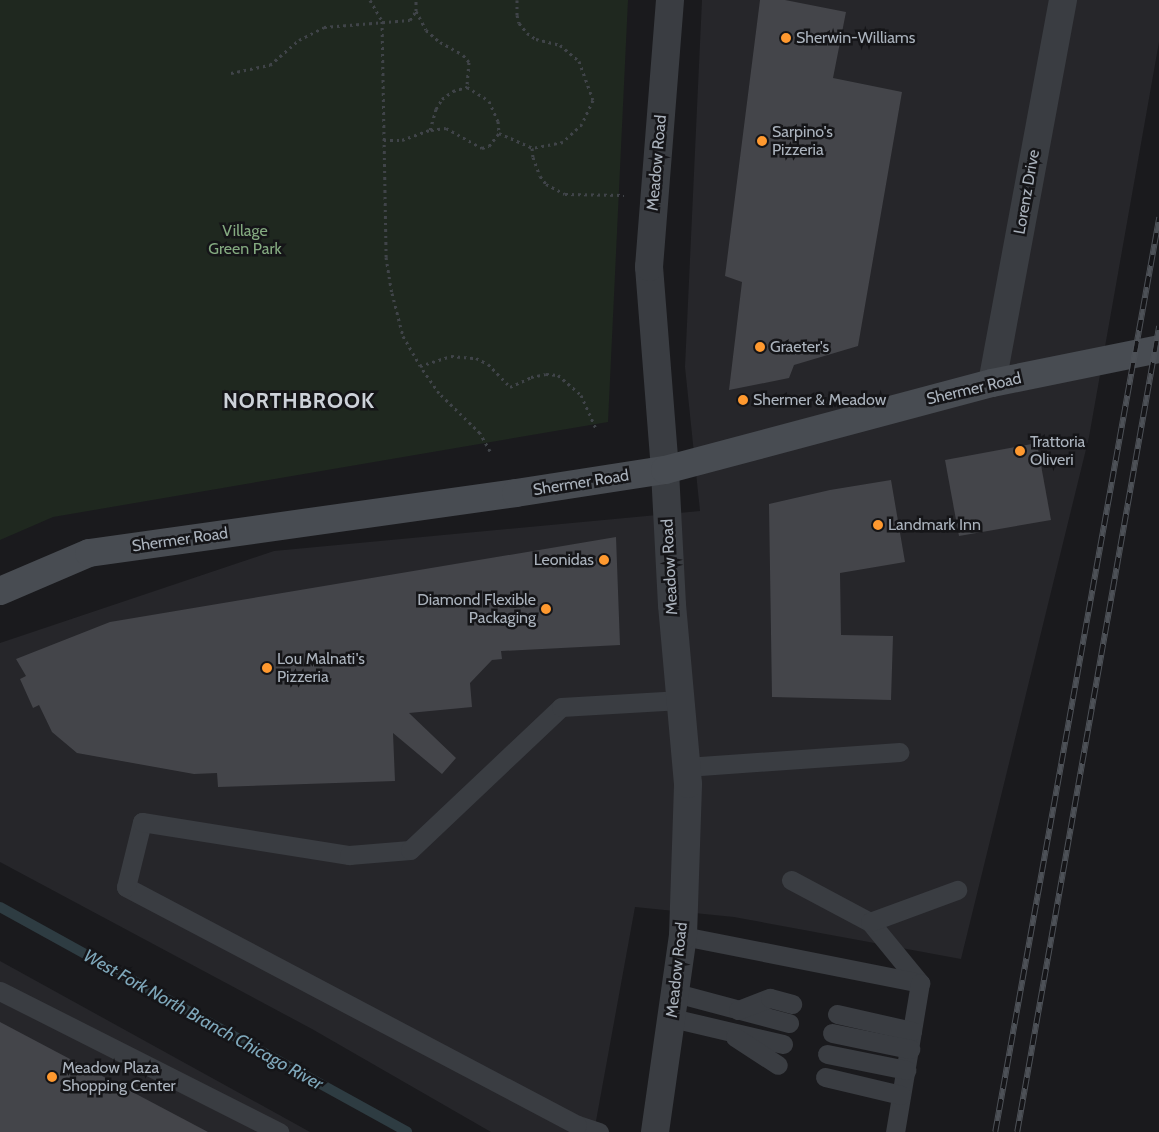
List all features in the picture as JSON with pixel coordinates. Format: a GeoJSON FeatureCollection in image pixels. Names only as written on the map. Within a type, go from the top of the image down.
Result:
{"type":"FeatureCollection","features":[{"type":"Feature","properties":{"kind":"main road","name":"Shermer Road"},"geometry":{"type":"LineString","coordinates":[[0,591],[89,553],[516,493],[665,470],[992,383],[1159,349]]}},
{"type":"Feature","properties":{"kind":"street","name":"Meadow Road"},"geometry":{"type":"LineString","coordinates":[[655,1132],[674,1006],[682,936],[688,784],[680,700],[649,266],[670,0]]}},
{"type":"Feature","properties":{"kind":"street","name":"Lorenz Drive"},"geometry":{"type":"LineString","coordinates":[[992,383],[1063,0]]}},
{"type":"Feature","properties":{"kind":"lane"},"geometry":{"type":"LineString","coordinates":[[599,1132],[577,1125],[126,886],[142,822],[349,855],[410,850],[561,707],[680,700]]}},
{"type":"Feature","properties":{"kind":"lane"},"geometry":{"type":"LineString","coordinates":[[686,767],[899,752]]}},
{"type":"Feature","properties":{"kind":"lane"},"geometry":{"type":"LineString","coordinates":[[791,880],[870,922],[920,983],[895,1132]]}},
{"type":"Feature","properties":{"kind":"lane"},"geometry":{"type":"LineString","coordinates":[[870,922],[957,890]]}},
{"type":"Feature","properties":{"kind":"lane"},"geometry":{"type":"LineString","coordinates":[[682,936],[920,983]]}},
{"type":"Feature","properties":{"kind":"lane"},"geometry":{"type":"LineString","coordinates":[[0,991],[279,1132]]}},
{"type":"Feature","properties":{"kind":"lane"},"geometry":{"type":"LineString","coordinates":[[738,1010],[770,998],[792,1004]]}},
{"type":"Feature","properties":{"kind":"lane"},"geometry":{"type":"LineString","coordinates":[[674,1006],[738,1010],[789,1022]]}},
{"type":"Feature","properties":{"kind":"lane"},"geometry":{"type":"LineString","coordinates":[[674,1006],[726,1030],[778,1065]]}},
{"type":"Feature","properties":{"kind":"lane"},"geometry":{"type":"LineString","coordinates":[[838,1014],[911,1040]]}},
{"type":"Feature","properties":{"kind":"lane"},"geometry":{"type":"LineString","coordinates":[[726,1030],[783,1044]]}},
{"type":"Feature","properties":{"kind":"lane"},"geometry":{"type":"LineString","coordinates":[[832,1033],[911,1040]]}},
{"type":"Feature","properties":{"kind":"lane"},"geometry":{"type":"LineString","coordinates":[[827,1054],[906,1070]]}},
{"type":"Feature","properties":{"kind":"lane"},"geometry":{"type":"LineString","coordinates":[[825,1077],[901,1096]]}},
{"type":"Feature","properties":{"kind":"path"},"geometry":{"type":"LineString","coordinates":[[370,0],[382,21],[386,257],[392,293],[403,336],[420,366],[439,393],[480,433],[490,451]]}},
{"type":"Feature","properties":{"kind":"path"},"geometry":{"type":"LineString","coordinates":[[416,0],[416,11],[426,30],[440,42],[463,55],[469,62],[467,87]]}},
{"type":"Feature","properties":{"kind":"path"},"geometry":{"type":"LineString","coordinates":[[499,133],[532,148],[563,142],[582,124],[593,100],[579,61],[560,45],[536,39],[527,33],[520,24],[517,15],[517,0]]}},
{"type":"Feature","properties":{"kind":"path"},"geometry":{"type":"LineString","coordinates":[[231,73],[270,65],[300,40],[324,27],[410,20],[416,11]]}},
{"type":"Feature","properties":{"kind":"path"},"geometry":{"type":"LineString","coordinates":[[384,140],[402,140],[430,130],[446,128],[482,148],[489,146],[499,133],[498,121],[489,102],[467,87]]}},
{"type":"Feature","properties":{"kind":"path"},"geometry":{"type":"LineString","coordinates":[[430,130],[436,109],[442,99],[453,91],[467,87]]}},
{"type":"Feature","properties":{"kind":"path"},"geometry":{"type":"LineString","coordinates":[[532,148],[533,157],[540,176],[546,184],[554,189],[566,194],[626,195]]}},
{"type":"Feature","properties":{"kind":"path"},"geometry":{"type":"LineString","coordinates":[[420,366],[451,356],[476,358],[488,364],[510,387],[546,374],[558,375],[581,395],[596,429]]}},
{"type":"Feature","properties":{"kind":"shaded area"},"geometry":{"type":"Polygon","coordinates":[[[702,0],[1159,0],[1159,42],[1089,437],[961,959],[734,917],[635,907],[594,1132],[491,1132],[312,1029],[0,862],[0,643],[274,551],[700,511],[685,367],[702,0]]]}},
{"type":"Feature","properties":{"kind":"shaded area","name":"Meadow Plaza Shopping Center"},"geometry":{"type":"Polygon","coordinates":[[[0,961],[310,1132],[0,1132],[0,961]]]}},
{"type":"Feature","properties":{"kind":"green space","name":"Village Green Park"},"geometry":{"type":"Polygon","coordinates":[[[0,0],[628,0],[608,422],[53,517],[0,540],[0,0]]]}},
{"type":"Feature","properties":{"kind":"building"},"geometry":{"type":"Polygon","coordinates":[[[760,0],[785,0],[846,12],[833,78],[902,92],[858,346],[794,365],[789,378],[729,390],[742,282],[725,276],[760,0]]]}},
{"type":"Feature","properties":{"kind":"building"},"geometry":{"type":"Polygon","coordinates":[[[1037,443],[1051,520],[959,536],[945,460],[1037,443]]]}},
{"type":"Feature","properties":{"kind":"building"},"geometry":{"type":"Polygon","coordinates":[[[891,480],[905,562],[840,573],[841,635],[893,636],[891,700],[772,697],[769,504],[830,490],[891,480]]]}},
{"type":"Feature","properties":{"kind":"building"},"geometry":{"type":"Polygon","coordinates":[[[616,537],[620,645],[501,651],[502,659],[492,660],[470,683],[472,707],[409,713],[456,758],[442,774],[393,733],[395,781],[218,787],[217,773],[194,774],[77,753],[52,732],[39,705],[33,708],[20,679],[26,676],[16,659],[110,622],[616,537]]]}},
{"type":"Feature","properties":{"kind":"building","name":"Meadow Plaza Shopping Center"},"geometry":{"type":"Polygon","coordinates":[[[0,1022],[208,1132],[0,1132],[0,1022]]]}},
{"type":"Feature","properties":{"kind":"waterway","name":"West Fork North Branch Chicago River"},"geometry":{"type":"LineString","coordinates":[[0,907],[407,1132]]}},
{"type":"Feature","properties":{"kind":"railway"},"geometry":{"type":"LineString","coordinates":[[995,1132],[1159,218]]}},
{"type":"Feature","properties":{"kind":"railway"},"geometry":{"type":"LineString","coordinates":[[1017,1132],[1159,326]]}},
{"type":"Feature","properties":{"kind":"place","name":"Sherwin-Williams"},"geometry":{"type":"Point","coordinates":[786,38]}},
{"type":"Feature","properties":{"kind":"place","name":"Sarpino's Pizzeria"},"geometry":{"type":"Point","coordinates":[762,141]}},
{"type":"Feature","properties":{"kind":"place","name":"Graeter's"},"geometry":{"type":"Point","coordinates":[760,347]}},
{"type":"Feature","properties":{"kind":"place","name":"Shermer & Meadow"},"geometry":{"type":"Point","coordinates":[743,400]}},
{"type":"Feature","properties":{"kind":"place","name":"Trattoria Oliveri"},"geometry":{"type":"Point","coordinates":[1020,451]}},
{"type":"Feature","properties":{"kind":"place","name":"Landmark Inn"},"geometry":{"type":"Point","coordinates":[878,525]}},
{"type":"Feature","properties":{"kind":"place","name":"Leonidas"},"geometry":{"type":"Point","coordinates":[604,560]}},
{"type":"Feature","properties":{"kind":"place","name":"Diamond Flexible Packaging"},"geometry":{"type":"Point","coordinates":[546,609]}},
{"type":"Feature","properties":{"kind":"place","name":"Lou Malnati's Pizzeria"},"geometry":{"type":"Point","coordinates":[267,668]}},
{"type":"Feature","properties":{"kind":"place","name":"Meadow Plaza Shopping Center"},"geometry":{"type":"Point","coordinates":[52,1077]}},
{"type":"Feature","properties":{"kind":"district","name":"NORTHBROOK"},"geometry":{"type":"Point","coordinates":[299,401]}}]}
